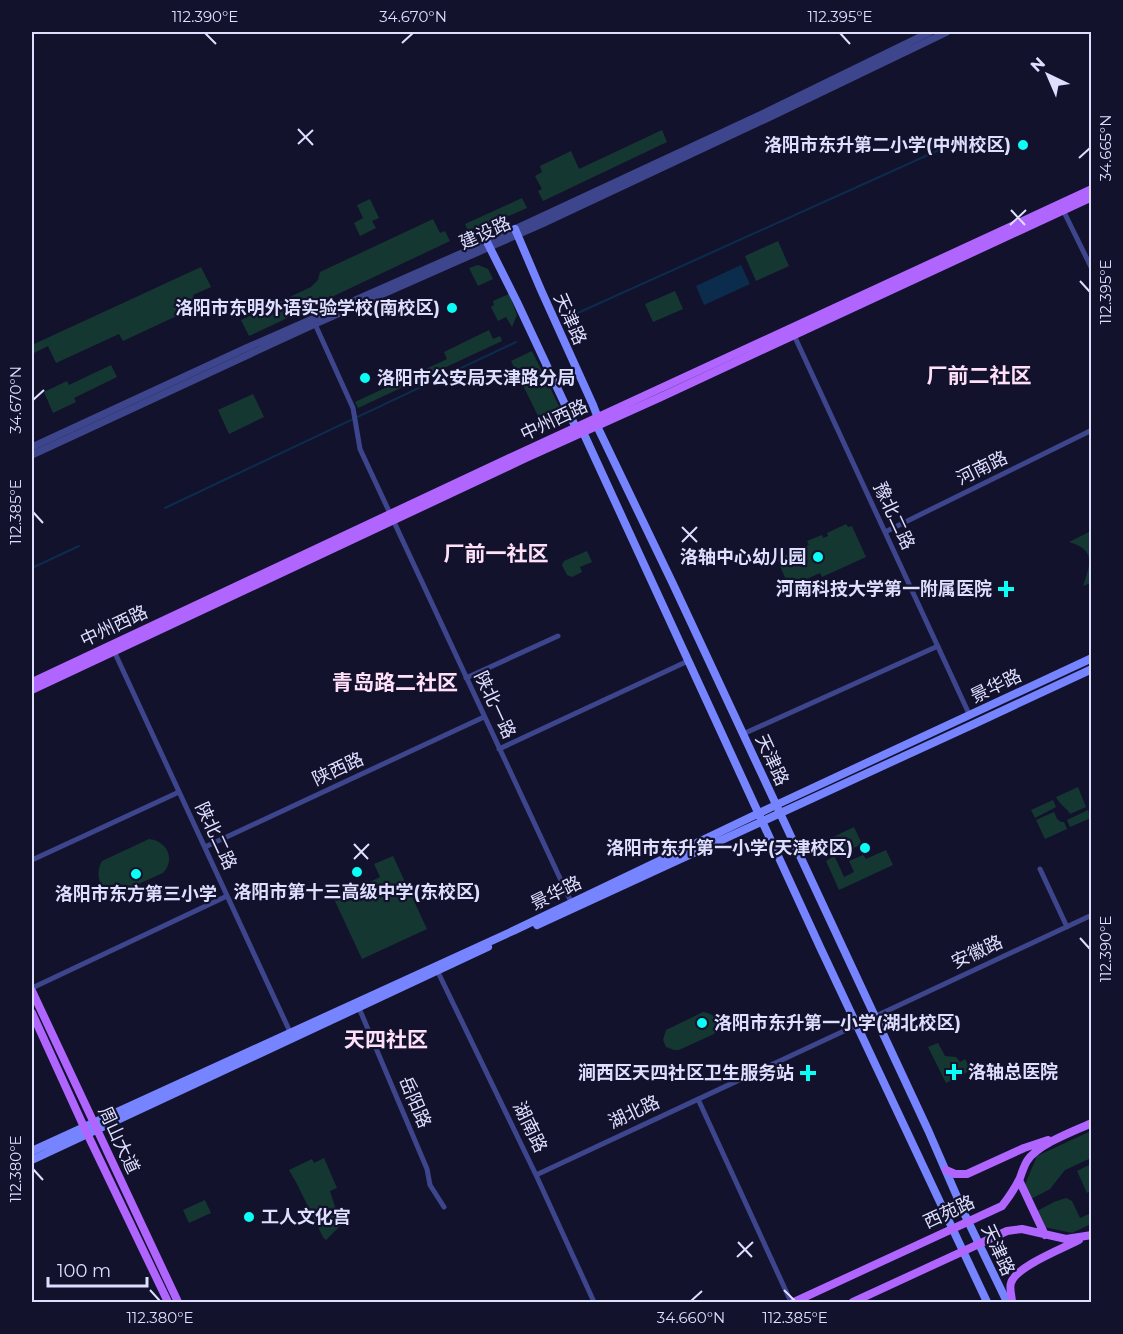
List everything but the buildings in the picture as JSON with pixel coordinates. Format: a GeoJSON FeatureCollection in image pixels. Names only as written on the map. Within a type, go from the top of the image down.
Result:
{"type":"FeatureCollection","features":[{"type":"Feature","properties":{"kind":"main road","name":"中州西路"},"geometry":{"type":"LineString","coordinates":[[32,682],[113,648],[1062,207],[1092,189]]}},
{"type":"Feature","properties":{"kind":"main road","name":"中州西路"},"geometry":{"type":"LineString","coordinates":[[1062,207],[1092,197]]}},
{"type":"Feature","properties":{"kind":"main road","name":"天津路"},"geometry":{"type":"LineString","coordinates":[[516,232],[598,422],[1007,1302]]}},
{"type":"Feature","properties":{"kind":"main road","name":"天津路"},"geometry":{"type":"LineString","coordinates":[[488,245],[579,430],[987,1302]]}},
{"type":"Feature","properties":{"kind":"main road","name":"中州西路"},"geometry":{"type":"LineString","coordinates":[[32,690],[113,648]]}},
{"type":"Feature","properties":{"kind":"main road","name":"景华路"},"geometry":{"type":"LineString","coordinates":[[32,1151],[90,1128],[292,1036],[778,809],[1092,658]]}},
{"type":"Feature","properties":{"kind":"main road","name":"景华路"},"geometry":{"type":"LineString","coordinates":[[778,809],[974,724],[1092,669]]}},
{"type":"Feature","properties":{"kind":"main road","name":"景华路"},"geometry":{"type":"LineString","coordinates":[[292,1036],[359,1008],[436,969]]}},
{"type":"Feature","properties":{"kind":"main road","name":"周山大道"},"geometry":{"type":"LineString","coordinates":[[32,990],[90,1128],[168,1302]]}},
{"type":"Feature","properties":{"kind":"main road","name":"周山大道"},"geometry":{"type":"LineString","coordinates":[[32,1013],[178,1302]]}},
{"type":"Feature","properties":{"kind":"main road","name":"西苑路"},"geometry":{"type":"LineString","coordinates":[[793,1302],[1002,1206],[1019,1180],[1027,1161],[1038,1150],[1092,1123]]}},
{"type":"Feature","properties":{"kind":"main road","name":"景华路"},"geometry":{"type":"LineString","coordinates":[[32,1160],[90,1128]]}},
{"type":"Feature","properties":{"kind":"main road"},"geometry":{"type":"LineString","coordinates":[[946,1170],[954,1174],[967,1174],[1024,1148],[1068,1133]]}},
{"type":"Feature","properties":{"kind":"main road"},"geometry":{"type":"LineString","coordinates":[[1019,1180],[1045,1235]]}},
{"type":"Feature","properties":{"kind":"main road"},"geometry":{"type":"LineString","coordinates":[[853,1302],[1007,1231],[1022,1229],[1066,1239],[1091,1235]]}},
{"type":"Feature","properties":{"kind":"main road"},"geometry":{"type":"LineString","coordinates":[[1012,1302],[1011,1283],[1023,1268],[1091,1235]]}},
{"type":"Feature","properties":{"kind":"street","name":"建设路"},"geometry":{"type":"LineString","coordinates":[[32,455],[764,120],[927,34],[947,32]]}},
{"type":"Feature","properties":{"kind":"street"},"geometry":{"type":"LineString","coordinates":[[1062,207],[1092,269]]}},
{"type":"Feature","properties":{"kind":"street","name":"建设路"},"geometry":{"type":"LineString","coordinates":[[32,447],[236,353],[488,245]]}},
{"type":"Feature","properties":{"kind":"street","name":"陕北一路"},"geometry":{"type":"LineString","coordinates":[[315,324],[353,408],[360,449],[572,905]]}},
{"type":"Feature","properties":{"kind":"street","name":"豫北二路"},"geometry":{"type":"LineString","coordinates":[[792,332],[969,716]]}},
{"type":"Feature","properties":{"kind":"street","name":"河南路"},"geometry":{"type":"LineString","coordinates":[[885,532],[1092,430]]}},
{"type":"Feature","properties":{"kind":"street"},"geometry":{"type":"LineString","coordinates":[[466,678],[558,636]]}},
{"type":"Feature","properties":{"kind":"street"},"geometry":{"type":"LineString","coordinates":[[743,734],[938,646]]}},
{"type":"Feature","properties":{"kind":"street","name":"陕北二路"},"geometry":{"type":"LineString","coordinates":[[113,648],[292,1036]]}},
{"type":"Feature","properties":{"kind":"street"},"geometry":{"type":"LineString","coordinates":[[499,749],[688,661]]}},
{"type":"Feature","properties":{"kind":"street","name":"陕西路"},"geometry":{"type":"LineString","coordinates":[[205,847],[484,717]]}},
{"type":"Feature","properties":{"kind":"street"},"geometry":{"type":"LineString","coordinates":[[32,860],[179,792]]}},
{"type":"Feature","properties":{"kind":"street"},"geometry":{"type":"LineString","coordinates":[[1040,868],[1067,927]]}},
{"type":"Feature","properties":{"kind":"street"},"geometry":{"type":"LineString","coordinates":[[32,990],[227,896]]}},
{"type":"Feature","properties":{"kind":"street","name":"安徽路"},"geometry":{"type":"LineString","coordinates":[[875,1017],[1092,915]]}},
{"type":"Feature","properties":{"kind":"street","name":"湖南路"},"geometry":{"type":"LineString","coordinates":[[436,969],[536,1175],[594,1302]]}},
{"type":"Feature","properties":{"kind":"street","name":"岳阳路"},"geometry":{"type":"LineString","coordinates":[[359,1008],[427,1169],[430,1185],[444,1207]]}},
{"type":"Feature","properties":{"kind":"street","name":"湖北路"},"geometry":{"type":"LineString","coordinates":[[536,1175],[875,1017]]}},
{"type":"Feature","properties":{"kind":"street"},"geometry":{"type":"LineString","coordinates":[[698,1098],[793,1302]]}},
{"type":"Feature","properties":{"kind":"green space"},"geometry":{"type":"Polygon","coordinates":[[[662,130],[667,142],[543,201],[538,191],[542,189],[535,176],[542,172],[540,166],[571,151],[579,169],[662,130]]]}},
{"type":"Feature","properties":{"kind":"green space"},"geometry":{"type":"Polygon","coordinates":[[[522,198],[527,208],[469,233],[465,224],[522,198]]]}},
{"type":"Feature","properties":{"kind":"green space"},"geometry":{"type":"Polygon","coordinates":[[[370,199],[379,218],[372,221],[376,228],[360,236],[354,223],[363,218],[357,205],[370,199]]]}},
{"type":"Feature","properties":{"kind":"green space"},"geometry":{"type":"Polygon","coordinates":[[[433,219],[440,233],[445,231],[450,241],[249,336],[241,320],[311,287],[318,280],[320,272],[433,219]]]}},
{"type":"Feature","properties":{"kind":"green space"},"geometry":{"type":"Polygon","coordinates":[[[778,241],[789,266],[756,281],[745,256],[778,241]]]}},
{"type":"Feature","properties":{"kind":"green space"},"geometry":{"type":"Polygon","coordinates":[[[478,265],[488,269],[493,279],[478,286],[469,268],[478,265]]]}},
{"type":"Feature","properties":{"kind":"green space"},"geometry":{"type":"Polygon","coordinates":[[[201,267],[211,287],[193,295],[198,306],[123,341],[119,334],[56,363],[48,346],[32,354],[32,345],[201,267]]]}},
{"type":"Feature","properties":{"kind":"green space"},"geometry":{"type":"Polygon","coordinates":[[[675,291],[683,309],[653,322],[645,304],[675,291]]]}},
{"type":"Feature","properties":{"kind":"green space"},"geometry":{"type":"Polygon","coordinates":[[[509,294],[517,315],[512,327],[506,317],[498,321],[491,307],[494,305],[493,301],[509,294]]]}},
{"type":"Feature","properties":{"kind":"green space"},"geometry":{"type":"Polygon","coordinates":[[[489,330],[493,339],[500,336],[502,341],[358,408],[355,402],[447,359],[444,352],[489,330]]]}},
{"type":"Feature","properties":{"kind":"green space"},"geometry":{"type":"Polygon","coordinates":[[[532,351],[563,414],[542,424],[511,361],[532,351]]]}},
{"type":"Feature","properties":{"kind":"green space"},"geometry":{"type":"Polygon","coordinates":[[[111,365],[117,377],[74,398],[76,402],[53,413],[44,392],[67,381],[69,385],[111,365]]]}},
{"type":"Feature","properties":{"kind":"green space"},"geometry":{"type":"Polygon","coordinates":[[[253,394],[264,417],[229,434],[218,410],[253,394]]]}},
{"type":"Feature","properties":{"kind":"green space"},"geometry":{"type":"Polygon","coordinates":[[[846,524],[848,527],[852,526],[866,557],[822,577],[820,573],[789,587],[777,559],[809,545],[807,541],[822,535],[823,538],[828,536],[827,533],[846,524]]]}},
{"type":"Feature","properties":{"kind":"green space"},"geometry":{"type":"Polygon","coordinates":[[[1091,531],[1091,583],[1083,586],[1089,565],[1088,554],[1078,545],[1069,542],[1091,531]]]}},
{"type":"Feature","properties":{"kind":"green space"},"geometry":{"type":"Polygon","coordinates":[[[587,551],[592,562],[580,567],[582,572],[572,577],[567,575],[562,565],[564,561],[587,551]]]}},
{"type":"Feature","properties":{"kind":"green space"},"geometry":{"type":"Polygon","coordinates":[[[1078,787],[1086,807],[1070,814],[1056,797],[1078,787]]]}},
{"type":"Feature","properties":{"kind":"green space"},"geometry":{"type":"Polygon","coordinates":[[[1053,800],[1056,807],[1035,818],[1031,810],[1053,800]]]}},
{"type":"Feature","properties":{"kind":"green space"},"geometry":{"type":"Polygon","coordinates":[[[1088,810],[1091,818],[1070,827],[1067,820],[1088,810]]]}},
{"type":"Feature","properties":{"kind":"green space"},"geometry":{"type":"Polygon","coordinates":[[[1054,812],[1057,819],[1064,822],[1067,829],[1045,839],[1036,820],[1054,812]]]}},
{"type":"Feature","properties":{"kind":"green space"},"geometry":{"type":"Polygon","coordinates":[[[854,827],[862,844],[835,857],[844,877],[854,872],[849,861],[863,855],[866,859],[886,850],[893,865],[839,890],[826,861],[834,856],[827,840],[854,827]]]}},
{"type":"Feature","properties":{"kind":"green space"},"geometry":{"type":"Polygon","coordinates":[[[149,839],[161,843],[168,852],[169,862],[163,873],[116,894],[102,886],[99,872],[102,861],[149,839]]]}},
{"type":"Feature","properties":{"kind":"green space"},"geometry":{"type":"Polygon","coordinates":[[[393,856],[427,929],[362,959],[334,899],[380,877],[374,864],[393,856]]]}},
{"type":"Feature","properties":{"kind":"green space"},"geometry":{"type":"Polygon","coordinates":[[[703,1012],[711,1014],[716,1020],[717,1026],[714,1034],[679,1050],[666,1047],[663,1040],[666,1030],[703,1012]]]}},
{"type":"Feature","properties":{"kind":"green space"},"geometry":{"type":"Polygon","coordinates":[[[938,1043],[945,1056],[956,1057],[960,1062],[965,1059],[971,1070],[946,1083],[928,1047],[938,1043]]]}},
{"type":"Feature","properties":{"kind":"green space"},"geometry":{"type":"Polygon","coordinates":[[[1091,1131],[1091,1158],[1065,1170],[1050,1189],[1031,1199],[1037,1211],[1066,1198],[1072,1201],[1080,1218],[1091,1213],[1091,1224],[1072,1233],[1044,1227],[1024,1187],[1037,1156],[1091,1131]]]}},
{"type":"Feature","properties":{"kind":"green space"},"geometry":{"type":"Polygon","coordinates":[[[324,1158],[337,1188],[330,1191],[341,1225],[326,1240],[289,1170],[312,1159],[314,1163],[324,1158]]]}},
{"type":"Feature","properties":{"kind":"green space"},"geometry":{"type":"Polygon","coordinates":[[[1091,1164],[1091,1190],[1087,1193],[1077,1171],[1091,1164]]]}},
{"type":"Feature","properties":{"kind":"green space"},"geometry":{"type":"Polygon","coordinates":[[[205,1200],[211,1213],[189,1223],[183,1210],[205,1200]]]}},
{"type":"Feature","properties":{"kind":"water"},"geometry":{"type":"Polygon","coordinates":[[[741,265],[750,284],[704,305],[696,286],[741,265]]]}},
{"type":"Feature","properties":{"kind":"waterway"},"geometry":{"type":"LineString","coordinates":[[571,316],[939,150]]}},
{"type":"Feature","properties":{"kind":"waterway"},"geometry":{"type":"LineString","coordinates":[[165,508],[516,342]]}},
{"type":"Feature","properties":{"kind":"waterway"},"geometry":{"type":"LineString","coordinates":[[32,568],[79,546]]}},
{"type":"Feature","properties":{"kind":"place","name":"洛阳市东升第二小学(中州校区)"},"geometry":{"type":"Point","coordinates":[1023,145]}},
{"type":"Feature","properties":{"kind":"place","name":"洛阳市东明外语实验学校(南校区)"},"geometry":{"type":"Point","coordinates":[452,308]}},
{"type":"Feature","properties":{"kind":"place","name":"洛阳市公安局天津路分局"},"geometry":{"type":"Point","coordinates":[365,378]}},
{"type":"Feature","properties":{"kind":"place","name":"洛轴中心幼儿园"},"geometry":{"type":"Point","coordinates":[818,557]}},
{"type":"Feature","properties":{"kind":"place","name":"河南科技大学第一附属医院"},"geometry":{"type":"Point","coordinates":[1006,589]}},
{"type":"Feature","properties":{"kind":"place","name":"洛阳市东升第一小学(天津校区)"},"geometry":{"type":"Point","coordinates":[865,848]}},
{"type":"Feature","properties":{"kind":"place","name":"洛阳市第十三高级中学(东校区)"},"geometry":{"type":"Point","coordinates":[357,872]}},
{"type":"Feature","properties":{"kind":"place","name":"洛阳市东方第三小学"},"geometry":{"type":"Point","coordinates":[136,874]}},
{"type":"Feature","properties":{"kind":"place","name":"洛阳市东升第一小学(湖北校区)"},"geometry":{"type":"Point","coordinates":[702,1023]}},
{"type":"Feature","properties":{"kind":"place","name":"洛轴总医院"},"geometry":{"type":"Point","coordinates":[954,1072]}},
{"type":"Feature","properties":{"kind":"place","name":"涧西区天四社区卫生服务站"},"geometry":{"type":"Point","coordinates":[808,1073]}},
{"type":"Feature","properties":{"kind":"place","name":"工人文化宫"},"geometry":{"type":"Point","coordinates":[249,1217]}},
{"type":"Feature","properties":{"kind":"district","name":"厂前二社区"},"geometry":{"type":"Point","coordinates":[979,376]}},
{"type":"Feature","properties":{"kind":"district","name":"厂前一社区"},"geometry":{"type":"Point","coordinates":[496,554]}},
{"type":"Feature","properties":{"kind":"district","name":"青岛路二社区"},"geometry":{"type":"Point","coordinates":[395,683]}},
{"type":"Feature","properties":{"kind":"district","name":"天四社区"},"geometry":{"type":"Point","coordinates":[386,1040]}}]}
